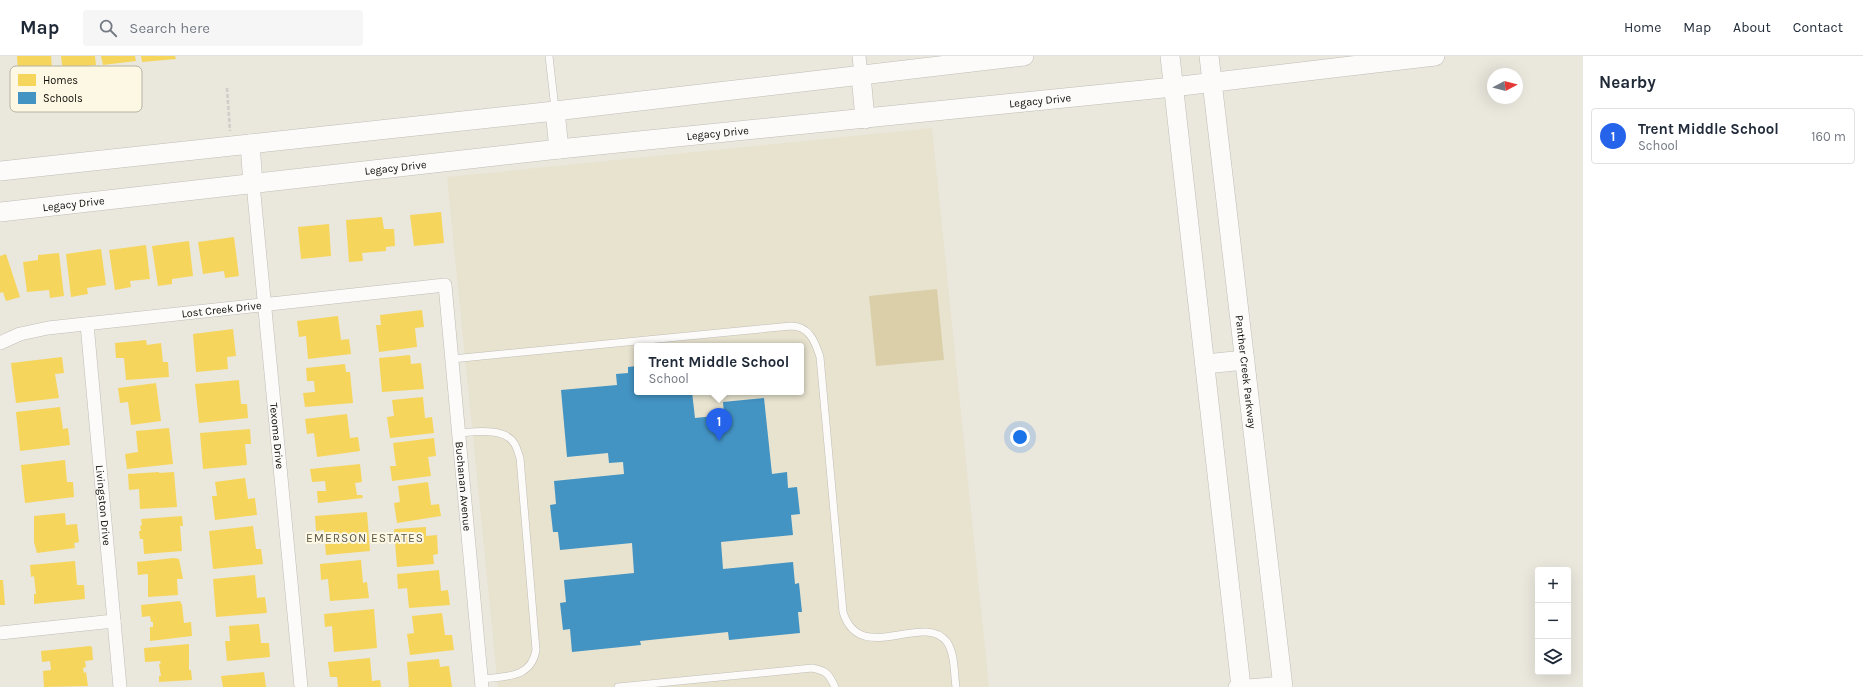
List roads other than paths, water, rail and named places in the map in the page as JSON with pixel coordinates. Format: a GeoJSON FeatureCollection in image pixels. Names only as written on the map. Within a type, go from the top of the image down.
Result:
{"type":"FeatureCollection","features":[{"type":"Feature","properties":{"kind":"main road"},"geometry":{"type":"LineString","coordinates":[[0,171],[555,111],[1024,56]]}},
{"type":"Feature","properties":{"kind":"main road"},"geometry":{"type":"LineString","coordinates":[[1170,56],[1205,364],[1239,687]]}},
{"type":"Feature","properties":{"kind":"main road","name":"Panther Creek Parkway"},"geometry":{"type":"LineString","coordinates":[[1209,56],[1283,685]]}},
{"type":"Feature","properties":{"kind":"main road","name":"Legacy Drive"},"geometry":{"type":"LineString","coordinates":[[0,212],[559,149],[1212,83],[1435,56]]}},
{"type":"Feature","properties":{"kind":"main road"},"geometry":{"type":"LineString","coordinates":[[861,75],[864,119]]}},
{"type":"Feature","properties":{"kind":"main road"},"geometry":{"type":"LineString","coordinates":[[555,111],[559,149]]}},
{"type":"Feature","properties":{"kind":"main road"},"geometry":{"type":"LineString","coordinates":[[250,144],[253,184]]}},
{"type":"Feature","properties":{"kind":"main road"},"geometry":{"type":"LineString","coordinates":[[1205,364],[1245,360]]}},
{"type":"Feature","properties":{"kind":"street"},"geometry":{"type":"LineString","coordinates":[[859,56],[861,75]]}},
{"type":"Feature","properties":{"kind":"street","name":"Texoma Drive"},"geometry":{"type":"LineString","coordinates":[[253,184],[266,305],[301,687]]}},
{"type":"Feature","properties":{"kind":"street","name":"Lost Creek Drive"},"geometry":{"type":"LineString","coordinates":[[0,342],[34,331],[87,324],[445,285]]}},
{"type":"Feature","properties":{"kind":"street","name":"Buchanan Avenue"},"geometry":{"type":"LineString","coordinates":[[445,285],[482,683]]}},
{"type":"Feature","properties":{"kind":"street","name":"Livingston Drive"},"geometry":{"type":"LineString","coordinates":[[87,324],[120,687]]}},
{"type":"Feature","properties":{"kind":"street"},"geometry":{"type":"LineString","coordinates":[[0,633],[114,621]]}},
{"type":"Feature","properties":{"kind":"street"},"geometry":{"type":"LineString","coordinates":[[1239,687],[1283,685]]}},
{"type":"Feature","properties":{"kind":"lane"},"geometry":{"type":"LineString","coordinates":[[549,56],[555,111]]}},
{"type":"Feature","properties":{"kind":"lane"},"geometry":{"type":"LineString","coordinates":[[452,359],[791,326],[797,326],[804,329],[811,335],[820,356],[843,612],[846,623],[855,632],[866,636],[878,637],[925,633],[933,633],[940,636],[947,642],[952,652],[956,687]]}},
{"type":"Feature","properties":{"kind":"lane"},"geometry":{"type":"LineString","coordinates":[[459,434],[488,431],[504,435],[514,442],[520,458],[536,650],[535,659],[528,668],[518,674],[482,683]]}},
{"type":"Feature","properties":{"kind":"lane"},"geometry":{"type":"LineString","coordinates":[[618,687],[812,668],[823,670],[830,676],[835,687]]}},
{"type":"Feature","properties":{"kind":"place","name":"Trent Middle School"},"geometry":{"type":"Point","coordinates":[719,441]}},
{"type":"Feature","properties":{"kind":"district","name":"EMERSON ESTATES"},"geometry":{"type":"Point","coordinates":[365,538]}}]}
